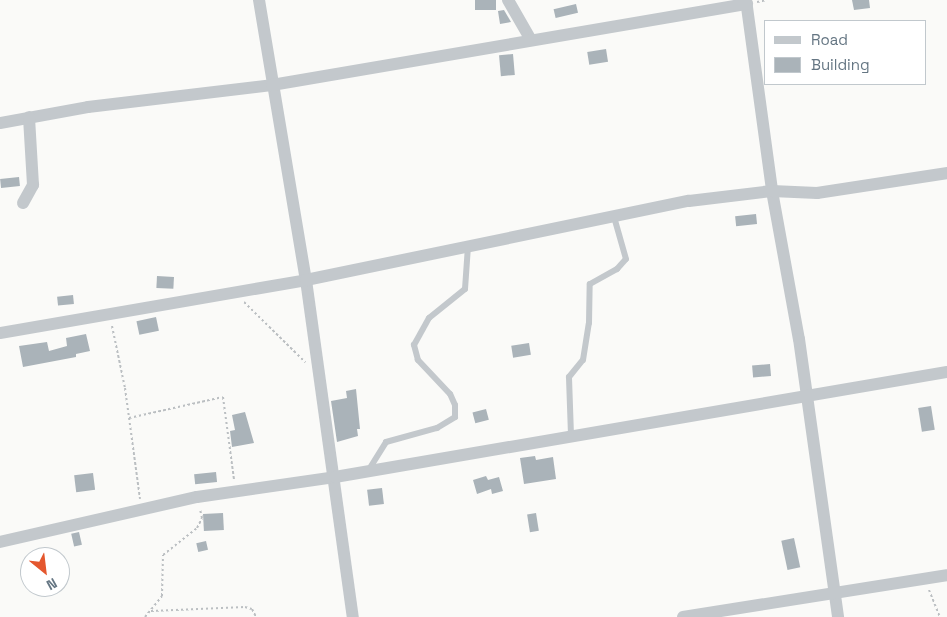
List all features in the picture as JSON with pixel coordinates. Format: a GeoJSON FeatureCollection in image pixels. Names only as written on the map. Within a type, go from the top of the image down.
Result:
{"type":"FeatureCollection","features":[{"type":"Feature","properties":{"kind":"street"},"geometry":{"type":"LineString","coordinates":[[259,0],[321,376],[353,617]]}},
{"type":"Feature","properties":{"kind":"street"},"geometry":{"type":"LineString","coordinates":[[508,0],[531,40]]}},
{"type":"Feature","properties":{"kind":"street"},"geometry":{"type":"LineString","coordinates":[[0,123],[88,107],[272,84],[747,2],[772,191],[799,339],[838,617]]}},
{"type":"Feature","properties":{"kind":"street"},"geometry":{"type":"LineString","coordinates":[[23,203],[33,185],[29,117]]}},
{"type":"Feature","properties":{"kind":"street"},"geometry":{"type":"LineString","coordinates":[[0,334],[110,317],[235,294],[727,195],[772,191],[817,193],[947,173]]}},
{"type":"Feature","properties":{"kind":"street"},"geometry":{"type":"LineString","coordinates":[[0,542],[197,497],[335,477],[571,435],[806,398],[947,372]]}},
{"type":"Feature","properties":{"kind":"street"},"geometry":{"type":"LineString","coordinates":[[683,617],[947,575]]}},
{"type":"Feature","properties":{"kind":"lane"},"geometry":{"type":"LineString","coordinates":[[571,435],[570,377],[583,360],[589,323],[590,284],[617,269],[626,260],[614,217]]}},
{"type":"Feature","properties":{"kind":"lane"},"geometry":{"type":"LineString","coordinates":[[368,471],[386,442],[437,428],[455,417],[455,405],[450,394],[418,360],[414,345],[429,318],[465,289],[468,246]]}},
{"type":"Feature","properties":{"kind":"path"},"geometry":{"type":"LineString","coordinates":[[235,294],[321,376]]}},
{"type":"Feature","properties":{"kind":"path"},"geometry":{"type":"LineString","coordinates":[[110,317],[129,418],[140,511]]}},
{"type":"Feature","properties":{"kind":"path"},"geometry":{"type":"LineString","coordinates":[[129,418],[223,397],[234,491]]}},
{"type":"Feature","properties":{"kind":"path"},"geometry":{"type":"LineString","coordinates":[[145,617],[162,596],[163,555],[192,534],[201,522],[197,497]]}},
{"type":"Feature","properties":{"kind":"path"},"geometry":{"type":"LineString","coordinates":[[924,578],[940,617]]}},
{"type":"Feature","properties":{"kind":"path"},"geometry":{"type":"LineString","coordinates":[[151,611],[245,607],[252,609],[256,617]]}},
{"type":"Feature","properties":{"kind":"building"},"geometry":{"type":"Polygon","coordinates":[[[475,0],[496,0],[496,10],[475,10],[475,0]]]}},
{"type":"Feature","properties":{"kind":"building"},"geometry":{"type":"Polygon","coordinates":[[[852,0],[869,0],[870,8],[854,10],[852,0]]]}},
{"type":"Feature","properties":{"kind":"building"},"geometry":{"type":"Polygon","coordinates":[[[576,4],[578,13],[556,18],[554,9],[576,4]]]}},
{"type":"Feature","properties":{"kind":"building"},"geometry":{"type":"Polygon","coordinates":[[[504,10],[511,22],[500,24],[498,11],[504,10]]]}},
{"type":"Feature","properties":{"kind":"building"},"geometry":{"type":"Polygon","coordinates":[[[606,49],[608,62],[589,65],[587,52],[606,49]]]}},
{"type":"Feature","properties":{"kind":"building"},"geometry":{"type":"Polygon","coordinates":[[[513,54],[515,75],[501,76],[499,55],[513,54]]]}},
{"type":"Feature","properties":{"kind":"building"},"geometry":{"type":"Polygon","coordinates":[[[19,177],[20,186],[1,188],[0,179],[19,177]]]}},
{"type":"Feature","properties":{"kind":"building"},"geometry":{"type":"Polygon","coordinates":[[[756,214],[757,224],[736,226],[735,216],[756,214]]]}},
{"type":"Feature","properties":{"kind":"building"},"geometry":{"type":"Polygon","coordinates":[[[157,276],[174,277],[173,289],[156,288],[157,276]]]}},
{"type":"Feature","properties":{"kind":"building"},"geometry":{"type":"Polygon","coordinates":[[[73,295],[74,304],[58,306],[57,297],[73,295]]]}},
{"type":"Feature","properties":{"kind":"building"},"geometry":{"type":"Polygon","coordinates":[[[156,317],[159,331],[139,335],[136,321],[156,317]]]}},
{"type":"Feature","properties":{"kind":"building"},"geometry":{"type":"Polygon","coordinates":[[[86,334],[90,351],[76,354],[76,357],[23,367],[19,346],[47,342],[49,351],[67,346],[66,338],[86,334]]]}},
{"type":"Feature","properties":{"kind":"building"},"geometry":{"type":"Polygon","coordinates":[[[529,343],[531,355],[513,358],[511,346],[529,343]]]}},
{"type":"Feature","properties":{"kind":"building"},"geometry":{"type":"Polygon","coordinates":[[[770,364],[771,376],[753,378],[752,366],[770,364]]]}},
{"type":"Feature","properties":{"kind":"building"},"geometry":{"type":"Polygon","coordinates":[[[356,389],[360,429],[357,429],[358,436],[337,442],[331,401],[347,398],[346,391],[356,389]]]}},
{"type":"Feature","properties":{"kind":"building"},"geometry":{"type":"Polygon","coordinates":[[[931,406],[935,430],[922,432],[918,408],[931,406]]]}},
{"type":"Feature","properties":{"kind":"building"},"geometry":{"type":"Polygon","coordinates":[[[486,409],[489,420],[475,423],[472,413],[486,409]]]}},
{"type":"Feature","properties":{"kind":"building"},"geometry":{"type":"Polygon","coordinates":[[[245,412],[254,443],[232,447],[230,431],[235,430],[232,415],[245,412]]]}},
{"type":"Feature","properties":{"kind":"building"},"geometry":{"type":"Polygon","coordinates":[[[535,456],[536,460],[553,457],[556,479],[524,484],[520,458],[535,456]]]}},
{"type":"Feature","properties":{"kind":"building"},"geometry":{"type":"Polygon","coordinates":[[[216,472],[217,482],[195,484],[194,474],[216,472]]]}},
{"type":"Feature","properties":{"kind":"building"},"geometry":{"type":"Polygon","coordinates":[[[93,473],[95,490],[76,492],[74,475],[93,473]]]}},
{"type":"Feature","properties":{"kind":"building"},"geometry":{"type":"Polygon","coordinates":[[[486,476],[488,480],[499,477],[503,491],[492,494],[491,489],[477,494],[473,480],[486,476]]]}},
{"type":"Feature","properties":{"kind":"building"},"geometry":{"type":"Polygon","coordinates":[[[382,488],[384,504],[369,506],[367,490],[382,488]]]}},
{"type":"Feature","properties":{"kind":"building"},"geometry":{"type":"Polygon","coordinates":[[[223,513],[224,530],[204,531],[203,514],[223,513]]]}},
{"type":"Feature","properties":{"kind":"building"},"geometry":{"type":"Polygon","coordinates":[[[536,513],[539,531],[530,532],[527,514],[536,513]]]}},
{"type":"Feature","properties":{"kind":"building"},"geometry":{"type":"Polygon","coordinates":[[[79,532],[82,545],[74,546],[71,534],[79,532]]]}},
{"type":"Feature","properties":{"kind":"building"},"geometry":{"type":"Polygon","coordinates":[[[794,538],[800,567],[788,570],[781,541],[794,538]]]}},
{"type":"Feature","properties":{"kind":"building"},"geometry":{"type":"Polygon","coordinates":[[[206,541],[208,550],[198,552],[196,543],[206,541]]]}}]}
